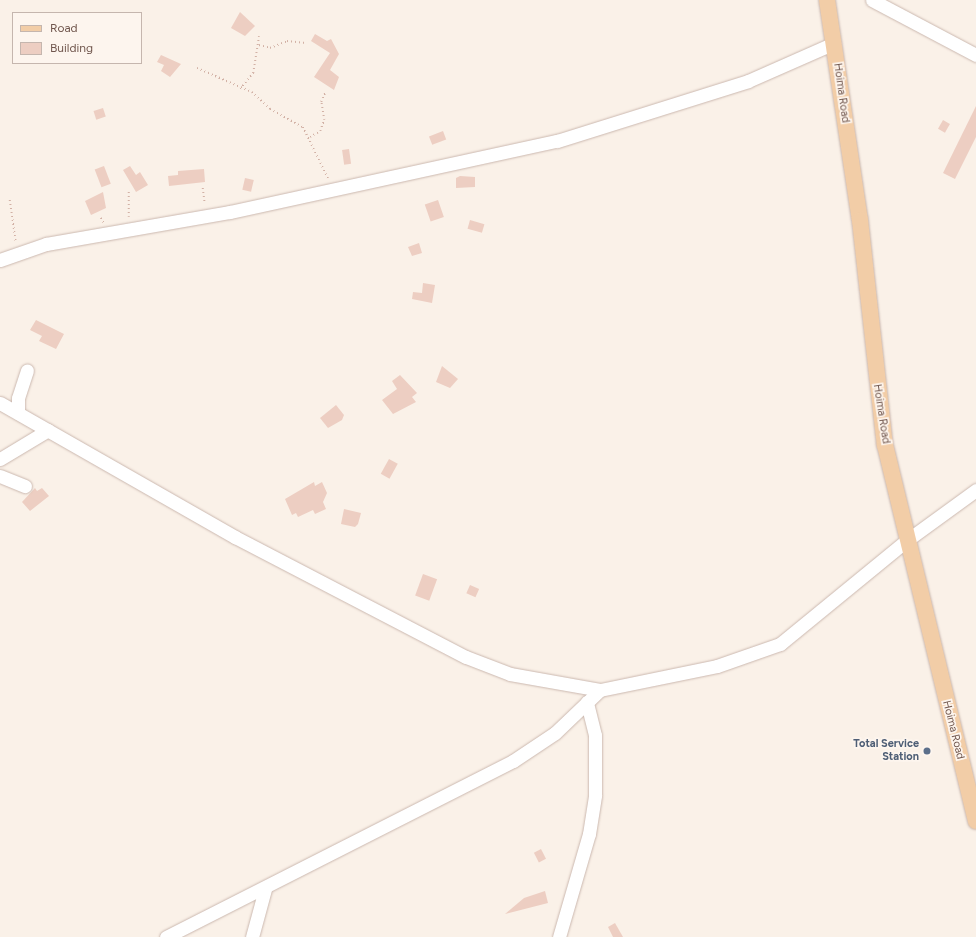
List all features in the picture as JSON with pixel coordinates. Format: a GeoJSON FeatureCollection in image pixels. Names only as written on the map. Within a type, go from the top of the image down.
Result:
{"type":"FeatureCollection","features":[{"type":"Feature","properties":{"kind":"main road","name":"Hoima Road"},"geometry":{"type":"LineString","coordinates":[[827,0],[860,220],[876,386],[906,541],[976,821]]}},
{"type":"Feature","properties":{"kind":"street"},"geometry":{"type":"LineString","coordinates":[[872,0],[976,55]]}},
{"type":"Feature","properties":{"kind":"street"},"geometry":{"type":"LineString","coordinates":[[0,260],[25,250],[209,215],[557,141],[642,116],[748,81],[834,43]]}},
{"type":"Feature","properties":{"kind":"street"},"geometry":{"type":"LineString","coordinates":[[18,413],[18,398],[27,370]]}},
{"type":"Feature","properties":{"kind":"street"},"geometry":{"type":"LineString","coordinates":[[0,403],[235,537],[466,657],[510,674],[600,690],[717,666],[780,644],[906,541],[976,490]]}},
{"type":"Feature","properties":{"kind":"street"},"geometry":{"type":"LineString","coordinates":[[0,459],[48,430]]}},
{"type":"Feature","properties":{"kind":"street"},"geometry":{"type":"LineString","coordinates":[[0,476],[25,486]]}},
{"type":"Feature","properties":{"kind":"street"},"geometry":{"type":"LineString","coordinates":[[166,937],[513,761],[555,733],[600,690]]}},
{"type":"Feature","properties":{"kind":"street"},"geometry":{"type":"LineString","coordinates":[[559,937],[590,834],[595,795],[595,735],[587,702]]}},
{"type":"Feature","properties":{"kind":"street"},"geometry":{"type":"LineString","coordinates":[[252,937],[265,888]]}},
{"type":"Feature","properties":{"kind":"path"},"geometry":{"type":"LineString","coordinates":[[240,89],[252,73],[259,45],[259,36]]}},
{"type":"Feature","properties":{"kind":"path"},"geometry":{"type":"LineString","coordinates":[[259,45],[270,48],[287,41],[306,43]]}},
{"type":"Feature","properties":{"kind":"path"},"geometry":{"type":"LineString","coordinates":[[197,68],[240,89],[252,92],[270,109],[303,127],[310,137],[328,176],[329,190]]}},
{"type":"Feature","properties":{"kind":"path"},"geometry":{"type":"LineString","coordinates":[[310,137],[320,131],[324,120],[321,102],[325,93]]}},
{"type":"Feature","properties":{"kind":"path"},"geometry":{"type":"LineString","coordinates":[[203,188],[209,215]]}},
{"type":"Feature","properties":{"kind":"path"},"geometry":{"type":"LineString","coordinates":[[129,192],[126,222],[130,230]]}},
{"type":"Feature","properties":{"kind":"path"},"geometry":{"type":"LineString","coordinates":[[10,200],[16,242],[25,250]]}},
{"type":"Feature","properties":{"kind":"building"},"geometry":{"type":"Polygon","coordinates":[[[240,12],[255,26],[245,36],[231,28],[240,12]]]}},
{"type":"Feature","properties":{"kind":"building"},"geometry":{"type":"Polygon","coordinates":[[[315,34],[327,41],[331,39],[339,54],[330,70],[339,77],[334,90],[314,77],[330,53],[311,41],[315,34]]]}},
{"type":"Feature","properties":{"kind":"building"},"geometry":{"type":"Polygon","coordinates":[[[161,55],[181,64],[170,77],[161,71],[164,65],[157,62],[161,55]]]}},
{"type":"Feature","properties":{"kind":"building"},"geometry":{"type":"Polygon","coordinates":[[[976,106],[976,137],[955,179],[943,173],[976,106]]]}},
{"type":"Feature","properties":{"kind":"building"},"geometry":{"type":"Polygon","coordinates":[[[103,108],[106,117],[96,120],[93,111],[103,108]]]}},
{"type":"Feature","properties":{"kind":"building"},"geometry":{"type":"Polygon","coordinates":[[[943,120],[950,124],[945,133],[938,129],[943,120]]]}},
{"type":"Feature","properties":{"kind":"building"},"geometry":{"type":"Polygon","coordinates":[[[443,131],[446,139],[432,145],[429,136],[443,131]]]}},
{"type":"Feature","properties":{"kind":"building"},"geometry":{"type":"Polygon","coordinates":[[[349,149],[351,164],[344,165],[342,150],[349,149]]]}},
{"type":"Feature","properties":{"kind":"building"},"geometry":{"type":"Polygon","coordinates":[[[104,166],[111,184],[101,187],[95,170],[104,166]]]}},
{"type":"Feature","properties":{"kind":"building"},"geometry":{"type":"Polygon","coordinates":[[[130,166],[136,175],[140,172],[148,185],[136,192],[123,170],[130,166]]]}},
{"type":"Feature","properties":{"kind":"building"},"geometry":{"type":"Polygon","coordinates":[[[204,169],[205,182],[169,186],[168,176],[178,175],[178,171],[204,169]]]}},
{"type":"Feature","properties":{"kind":"building"},"geometry":{"type":"Polygon","coordinates":[[[460,176],[475,177],[475,187],[456,188],[456,178],[460,176]]]}},
{"type":"Feature","properties":{"kind":"building"},"geometry":{"type":"Polygon","coordinates":[[[245,178],[254,180],[251,192],[242,190],[245,178]]]}},
{"type":"Feature","properties":{"kind":"building"},"geometry":{"type":"Polygon","coordinates":[[[103,192],[106,208],[91,215],[85,201],[103,192]]]}},
{"type":"Feature","properties":{"kind":"building"},"geometry":{"type":"Polygon","coordinates":[[[438,200],[444,217],[431,222],[425,205],[438,200]]]}},
{"type":"Feature","properties":{"kind":"building"},"geometry":{"type":"Polygon","coordinates":[[[470,220],[484,224],[482,233],[468,229],[470,220]]]}},
{"type":"Feature","properties":{"kind":"building"},"geometry":{"type":"Polygon","coordinates":[[[419,243],[422,253],[412,256],[408,247],[419,243]]]}},
{"type":"Feature","properties":{"kind":"building"},"geometry":{"type":"Polygon","coordinates":[[[423,283],[435,285],[432,303],[412,299],[413,292],[422,293],[423,283]]]}},
{"type":"Feature","properties":{"kind":"building"},"geometry":{"type":"Polygon","coordinates":[[[36,320],[64,334],[56,349],[39,341],[42,336],[30,330],[36,320]]]}},
{"type":"Feature","properties":{"kind":"building"},"geometry":{"type":"Polygon","coordinates":[[[442,366],[458,379],[450,388],[436,382],[442,366]]]}},
{"type":"Feature","properties":{"kind":"building"},"geometry":{"type":"Polygon","coordinates":[[[400,375],[417,393],[412,397],[416,402],[393,414],[382,400],[397,389],[392,381],[400,375]]]}},
{"type":"Feature","properties":{"kind":"building"},"geometry":{"type":"Polygon","coordinates":[[[336,405],[344,415],[342,420],[328,428],[320,418],[336,405]]]}},
{"type":"Feature","properties":{"kind":"building"},"geometry":{"type":"Polygon","coordinates":[[[389,459],[398,464],[390,479],[381,474],[389,459]]]}},
{"type":"Feature","properties":{"kind":"building"},"geometry":{"type":"Polygon","coordinates":[[[314,482],[315,486],[322,482],[327,493],[323,502],[326,509],[315,514],[313,510],[298,517],[296,513],[292,515],[285,499],[314,482]]]}},
{"type":"Feature","properties":{"kind":"building"},"geometry":{"type":"Polygon","coordinates":[[[35,488],[37,491],[42,488],[49,496],[30,511],[22,502],[35,488]]]}},
{"type":"Feature","properties":{"kind":"building"},"geometry":{"type":"Polygon","coordinates":[[[344,509],[361,513],[358,524],[355,527],[341,524],[344,509]]]}},
{"type":"Feature","properties":{"kind":"building"},"geometry":{"type":"Polygon","coordinates":[[[423,574],[437,579],[429,601],[415,596],[423,574]]]}},
{"type":"Feature","properties":{"kind":"building"},"geometry":{"type":"Polygon","coordinates":[[[470,585],[479,589],[475,597],[466,593],[470,585]]]}},
{"type":"Feature","properties":{"kind":"building"},"geometry":{"type":"Polygon","coordinates":[[[541,849],[546,859],[539,862],[534,853],[541,849]]]}},
{"type":"Feature","properties":{"kind":"building"},"geometry":{"type":"Polygon","coordinates":[[[545,891],[548,903],[505,914],[524,898],[545,891]]]}},
{"type":"Feature","properties":{"kind":"building"},"geometry":{"type":"Polygon","coordinates":[[[615,923],[623,937],[613,937],[608,927],[615,923]]]}},
{"type":"Feature","properties":{"kind":"place","name":"Total Service Station"},"geometry":{"type":"Point","coordinates":[927,751]}}]}
